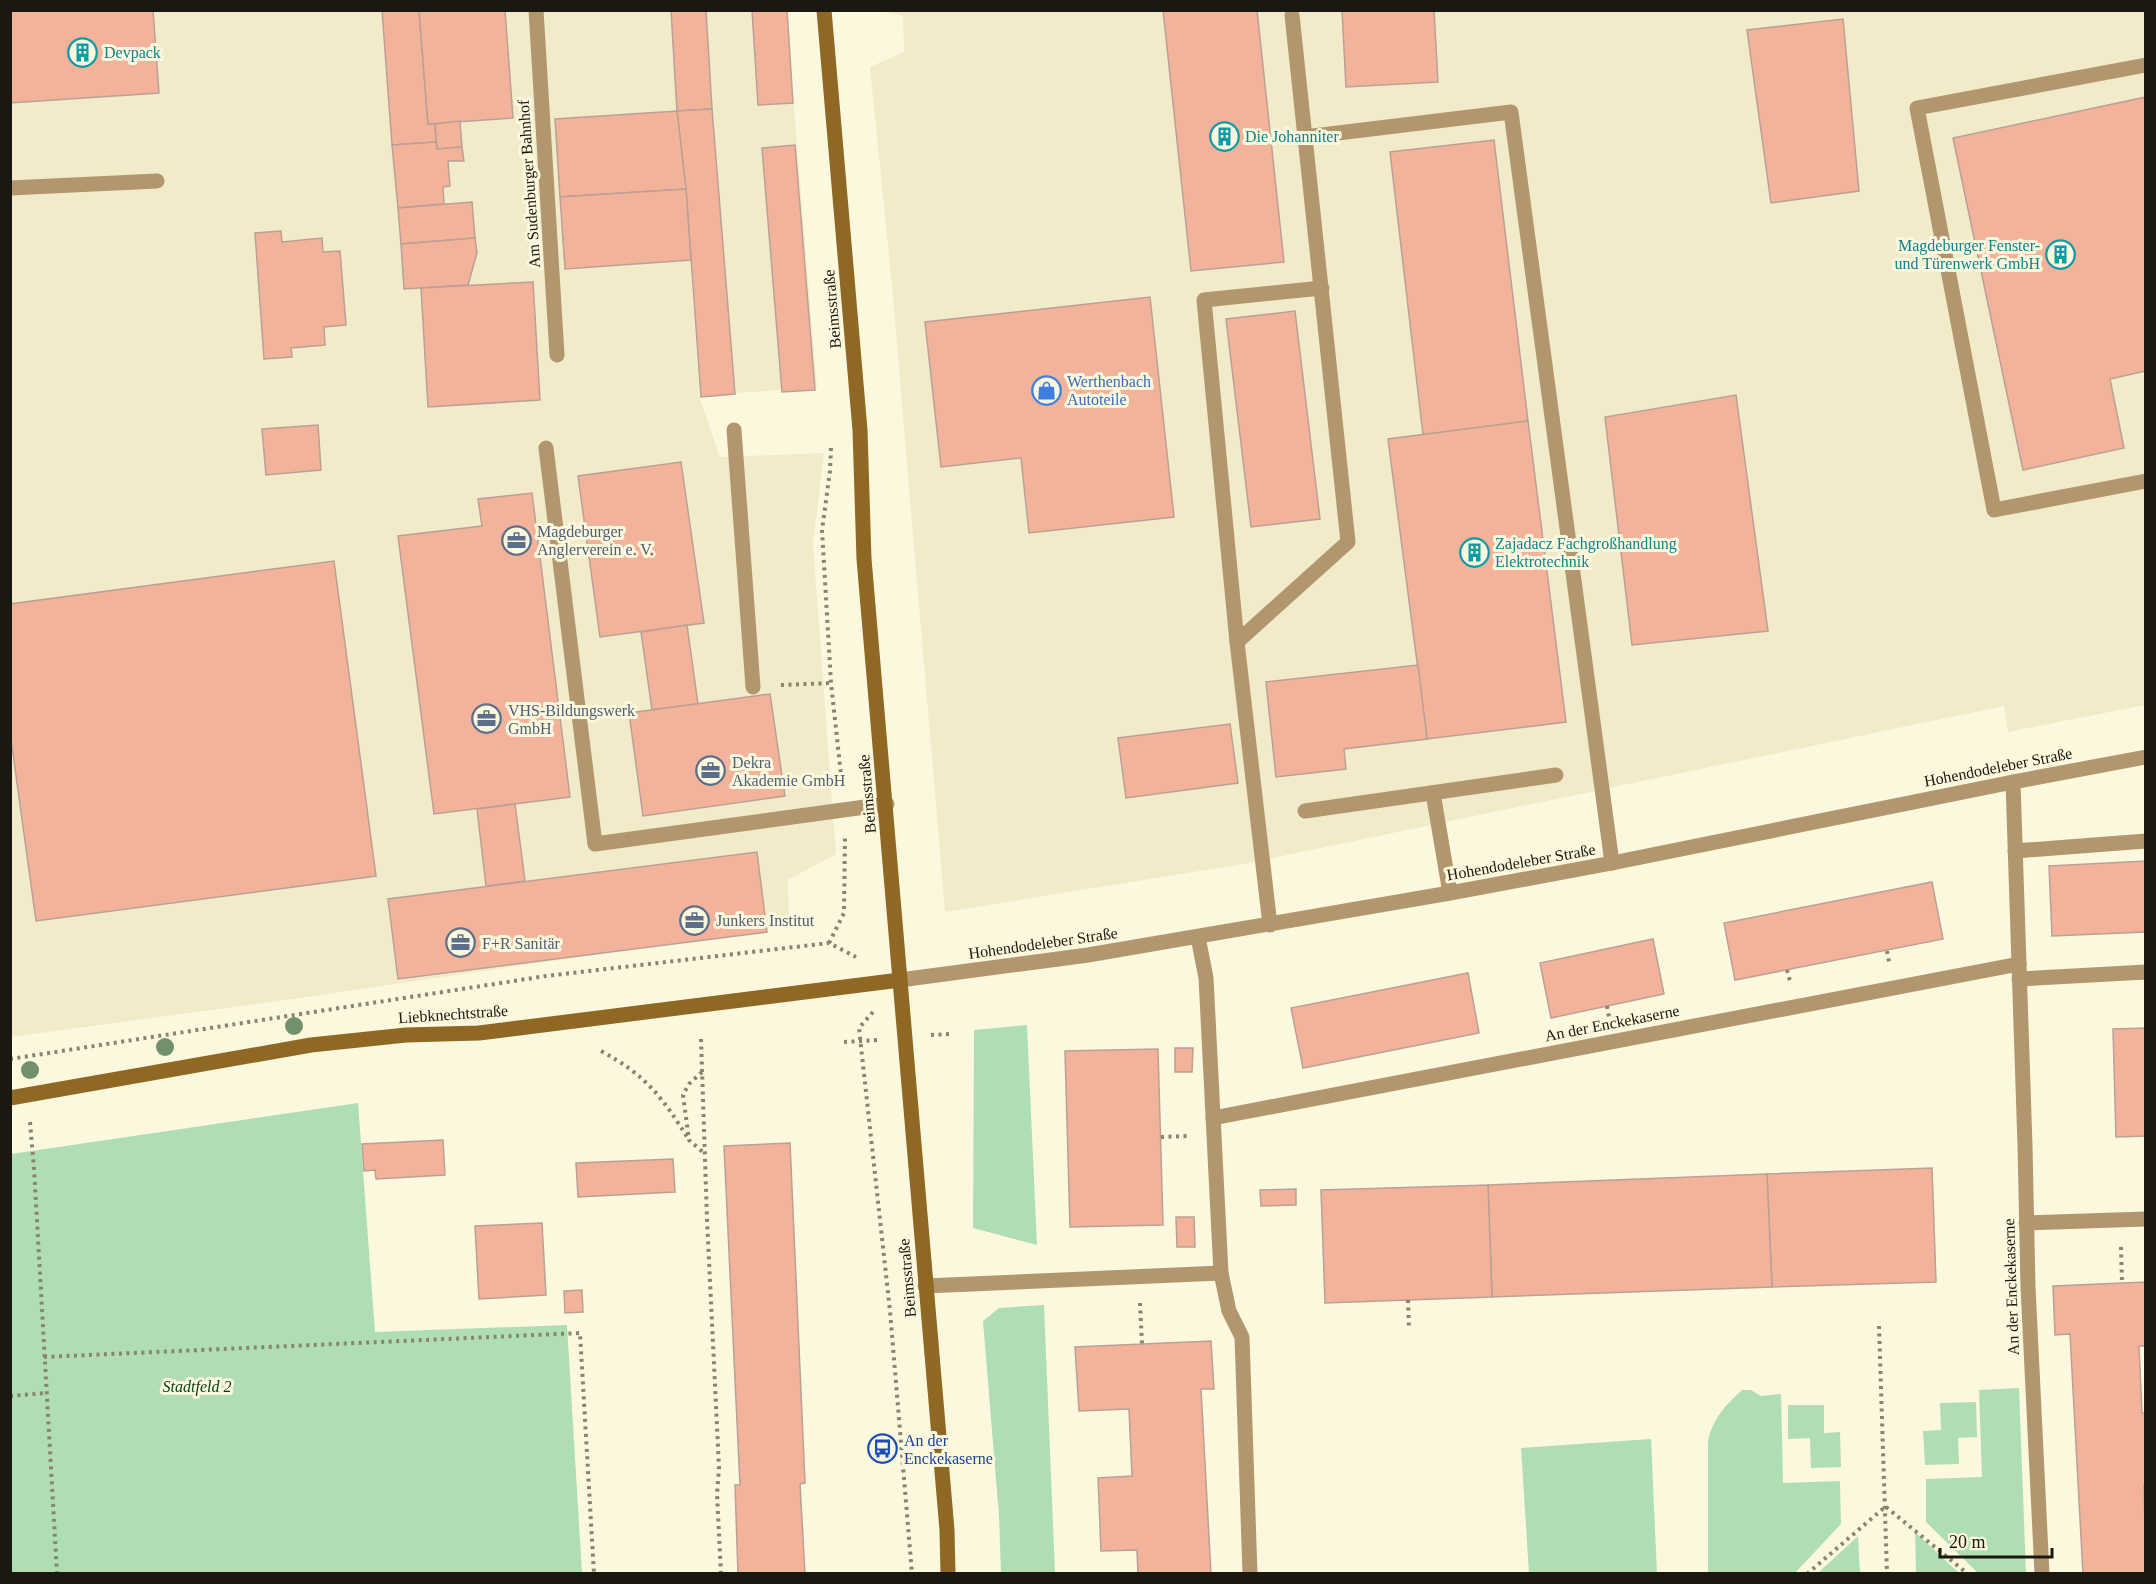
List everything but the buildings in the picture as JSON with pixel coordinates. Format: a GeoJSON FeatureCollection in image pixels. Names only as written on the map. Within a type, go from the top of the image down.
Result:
{"type":"FeatureCollection","features":[{"type":"Feature","properties":{"kind":"street","name":"Am Sudenburger Bahnhof"},"geometry":{"type":"LineString","coordinates":[[536,10],[557,355]]}},
{"type":"Feature","properties":{"kind":"street","name":"Beimsstraße"},"geometry":{"type":"LineString","coordinates":[[824,10],[860,430],[864,559],[887,804],[925,1286],[947,1530],[948,1574]]}},
{"type":"Feature","properties":{"kind":"street"},"geometry":{"type":"LineString","coordinates":[[1237,642],[1348,542],[1292,15]]}},
{"type":"Feature","properties":{"kind":"street"},"geometry":{"type":"LineString","coordinates":[[2145,65],[1917,108],[1994,510],[2145,481]]}},
{"type":"Feature","properties":{"kind":"street"},"geometry":{"type":"LineString","coordinates":[[1305,137],[1511,112],[1612,863]]}},
{"type":"Feature","properties":{"kind":"street"},"geometry":{"type":"LineString","coordinates":[[10,188],[158,182]]}},
{"type":"Feature","properties":{"kind":"street"},"geometry":{"type":"LineString","coordinates":[[1270,925],[1237,642],[1204,300],[1322,288]]}},
{"type":"Feature","properties":{"kind":"street"},"geometry":{"type":"LineString","coordinates":[[734,430],[753,687]]}},
{"type":"Feature","properties":{"kind":"street"},"geometry":{"type":"LineString","coordinates":[[546,448],[595,844],[887,804]]}},
{"type":"Feature","properties":{"kind":"street","name":"Hohendodeleber Straße"},"geometry":{"type":"LineString","coordinates":[[900,980],[978,971],[1198,937],[1450,893],[2145,757]]}},
{"type":"Feature","properties":{"kind":"street"},"geometry":{"type":"LineString","coordinates":[[1305,811],[1556,775]]}},
{"type":"Feature","properties":{"kind":"street","name":"An der Enckekaserne"},"geometry":{"type":"LineString","coordinates":[[2013,782],[2026,1223],[2042,1574]]}},
{"type":"Feature","properties":{"kind":"street"},"geometry":{"type":"LineString","coordinates":[[1433,793],[1450,893]]}},
{"type":"Feature","properties":{"kind":"street"},"geometry":{"type":"LineString","coordinates":[[2015,850],[2145,841]]}},
{"type":"Feature","properties":{"kind":"street"},"geometry":{"type":"LineString","coordinates":[[1198,937],[1206,978],[1221,1274],[1229,1311],[1242,1337],[1250,1574]]}},
{"type":"Feature","properties":{"kind":"street"},"geometry":{"type":"LineString","coordinates":[[2019,972],[2145,972]]}},
{"type":"Feature","properties":{"kind":"street","name":"An der Enckekaserne"},"geometry":{"type":"LineString","coordinates":[[1213,1118],[2019,972]]}},
{"type":"Feature","properties":{"kind":"street","name":"Liebknechtstraße"},"geometry":{"type":"LineString","coordinates":[[10,1098],[322,1044],[406,1035],[479,1033],[900,980]]}},
{"type":"Feature","properties":{"kind":"street"},"geometry":{"type":"LineString","coordinates":[[2026,1223],[2145,1219]]}},
{"type":"Feature","properties":{"kind":"street"},"geometry":{"type":"LineString","coordinates":[[925,1286],[1221,1274]]}},
{"type":"Feature","properties":{"kind":"path"},"geometry":{"type":"LineString","coordinates":[[831,442],[830,471],[822,530],[831,683],[845,809]]}},
{"type":"Feature","properties":{"kind":"path"},"geometry":{"type":"LineString","coordinates":[[753,687],[831,683]]}},
{"type":"Feature","properties":{"kind":"path","name":"Liebknechtstraße"},"geometry":{"type":"LineString","coordinates":[[10,1059],[546,976],[829,943],[844,913],[845,809]]}},
{"type":"Feature","properties":{"kind":"path","name":"Beimsstraße"},"geometry":{"type":"LineString","coordinates":[[859,1028],[890,1311],[912,1574]]}},
{"type":"Feature","properties":{"kind":"path"},"geometry":{"type":"LineString","coordinates":[[701,1039],[719,1468],[717,1494],[721,1574]]}},
{"type":"Feature","properties":{"kind":"path"},"geometry":{"type":"LineString","coordinates":[[844,1042],[868,1041]]}},
{"type":"Feature","properties":{"kind":"path"},"geometry":{"type":"LineString","coordinates":[[602,1052],[625,1064],[646,1081],[671,1110],[689,1140],[705,1154]]}},
{"type":"Feature","properties":{"kind":"path"},"geometry":{"type":"LineString","coordinates":[[689,1140],[683,1095],[689,1084],[702,1071]]}},
{"type":"Feature","properties":{"kind":"path"},"geometry":{"type":"LineString","coordinates":[[28,1095],[35,1180],[57,1574]]}},
{"type":"Feature","properties":{"kind":"path"},"geometry":{"type":"LineString","coordinates":[[2120,1220],[2122,1283]]}},
{"type":"Feature","properties":{"kind":"path"},"geometry":{"type":"LineString","coordinates":[[1139,1277],[1142,1344]]}},
{"type":"Feature","properties":{"kind":"path"},"geometry":{"type":"LineString","coordinates":[[1408,1300],[1409,1330]]}},
{"type":"Feature","properties":{"kind":"path"},"geometry":{"type":"LineString","coordinates":[[1879,1326],[1887,1574]]}},
{"type":"Feature","properties":{"kind":"path"},"geometry":{"type":"LineString","coordinates":[[44,1357],[580,1333],[594,1574]]}},
{"type":"Feature","properties":{"kind":"path"},"geometry":{"type":"LineString","coordinates":[[10,1396],[46,1393]]}},
{"type":"Feature","properties":{"kind":"path"},"geometry":{"type":"LineString","coordinates":[[1807,1574],[1886,1506]]}},
{"type":"Feature","properties":{"kind":"path"},"geometry":{"type":"LineString","coordinates":[[1886,1506],[1968,1574]]}},
{"type":"Feature","properties":{"kind":"shaded area"},"geometry":{"type":"Polygon","coordinates":[[[874,10],[2145,11],[2145,705],[2008,732],[2004,706],[1243,864],[945,912],[892,286],[870,67],[904,52],[903,16],[874,10]]]}},
{"type":"Feature","properties":{"kind":"shaded area"},"geometry":{"type":"Polygon","coordinates":[[[11,11],[672,11],[700,399],[720,457],[824,453],[813,544],[836,854],[788,880],[789,926],[307,997],[11,1037],[11,11]]]}},
{"type":"Feature","properties":{"kind":"shaded area"},"geometry":{"type":"Polygon","coordinates":[[[675,11],[786,11],[817,388],[701,395],[675,11]]]}},
{"type":"Feature","properties":{"kind":"green space"},"geometry":{"type":"Polygon","coordinates":[[[1027,1025],[1037,1245],[973,1228],[974,1030],[1027,1025]]]}},
{"type":"Feature","properties":{"kind":"green space","name":"Stadtfeld 2"},"geometry":{"type":"Polygon","coordinates":[[[358,1103],[375,1332],[567,1325],[582,1573],[11,1573],[11,1154],[358,1103]]]}},
{"type":"Feature","properties":{"kind":"green space"},"geometry":{"type":"Polygon","coordinates":[[[1044,1305],[1055,1573],[1001,1573],[999,1516],[983,1321],[999,1308],[1044,1305]]]}},
{"type":"Feature","properties":{"kind":"green space"},"geometry":{"type":"Polygon","coordinates":[[[2019,1388],[2026,1573],[1978,1573],[1926,1522],[1926,1479],[1982,1477],[1979,1390],[2019,1388]]]}},
{"type":"Feature","properties":{"kind":"green space"},"geometry":{"type":"Polygon","coordinates":[[[1742,1390],[1751,1390],[1761,1396],[1781,1394],[1783,1483],[1840,1481],[1841,1524],[1795,1573],[1708,1573],[1708,1441],[1720,1413],[1742,1390]]]}},
{"type":"Feature","properties":{"kind":"green space"},"geometry":{"type":"Polygon","coordinates":[[[1976,1402],[1977,1437],[1958,1438],[1959,1464],[1925,1465],[1923,1431],[1941,1430],[1940,1403],[1976,1402]]]}},
{"type":"Feature","properties":{"kind":"green space"},"geometry":{"type":"Polygon","coordinates":[[[1788,1405],[1824,1405],[1824,1433],[1840,1432],[1841,1467],[1811,1468],[1810,1438],[1788,1439],[1788,1405]]]}},
{"type":"Feature","properties":{"kind":"green space"},"geometry":{"type":"Polygon","coordinates":[[[1651,1439],[1657,1573],[1529,1573],[1521,1448],[1651,1439]]]}},
{"type":"Feature","properties":{"kind":"green space"},"geometry":{"type":"Polygon","coordinates":[[[1915,1532],[1959,1573],[1916,1573],[1915,1532]]]}},
{"type":"Feature","properties":{"kind":"green space"},"geometry":{"type":"Polygon","coordinates":[[[1858,1536],[1860,1573],[1818,1573],[1858,1536]]]}},
{"type":"Feature","properties":{"kind":"place","name":"Devpack"},"geometry":{"type":"Point","coordinates":[83,52]}},
{"type":"Feature","properties":{"kind":"place","name":"Die Johanniter"},"geometry":{"type":"Point","coordinates":[1224,136]}},
{"type":"Feature","properties":{"kind":"place","name":"Magdeburger Fenster- und Türenwerk GmbH"},"geometry":{"type":"Point","coordinates":[2061,254]}},
{"type":"Feature","properties":{"kind":"place","name":"Werthenbach Autoteile"},"geometry":{"type":"Point","coordinates":[1046,390]}},
{"type":"Feature","properties":{"kind":"place","name":"Magdeburger Anglerverein e. V."},"geometry":{"type":"Point","coordinates":[516,540]}},
{"type":"Feature","properties":{"kind":"place","name":"Zajadacz Fachgroßhandlung Elektrotechnik"},"geometry":{"type":"Point","coordinates":[1474,552]}},
{"type":"Feature","properties":{"kind":"place","name":"VHS-Bildungswerk GmbH"},"geometry":{"type":"Point","coordinates":[487,719]}},
{"type":"Feature","properties":{"kind":"place","name":"Dekra Akademie GmbH"},"geometry":{"type":"Point","coordinates":[711,771]}},
{"type":"Feature","properties":{"kind":"place","name":"Junkers Institut"},"geometry":{"type":"Point","coordinates":[695,920]}},
{"type":"Feature","properties":{"kind":"place","name":"F+R Sanitär"},"geometry":{"type":"Point","coordinates":[461,943]}},
{"type":"Feature","properties":{"kind":"place","name":"An der Enckekaserne"},"geometry":{"type":"Point","coordinates":[883,1449]}}]}
